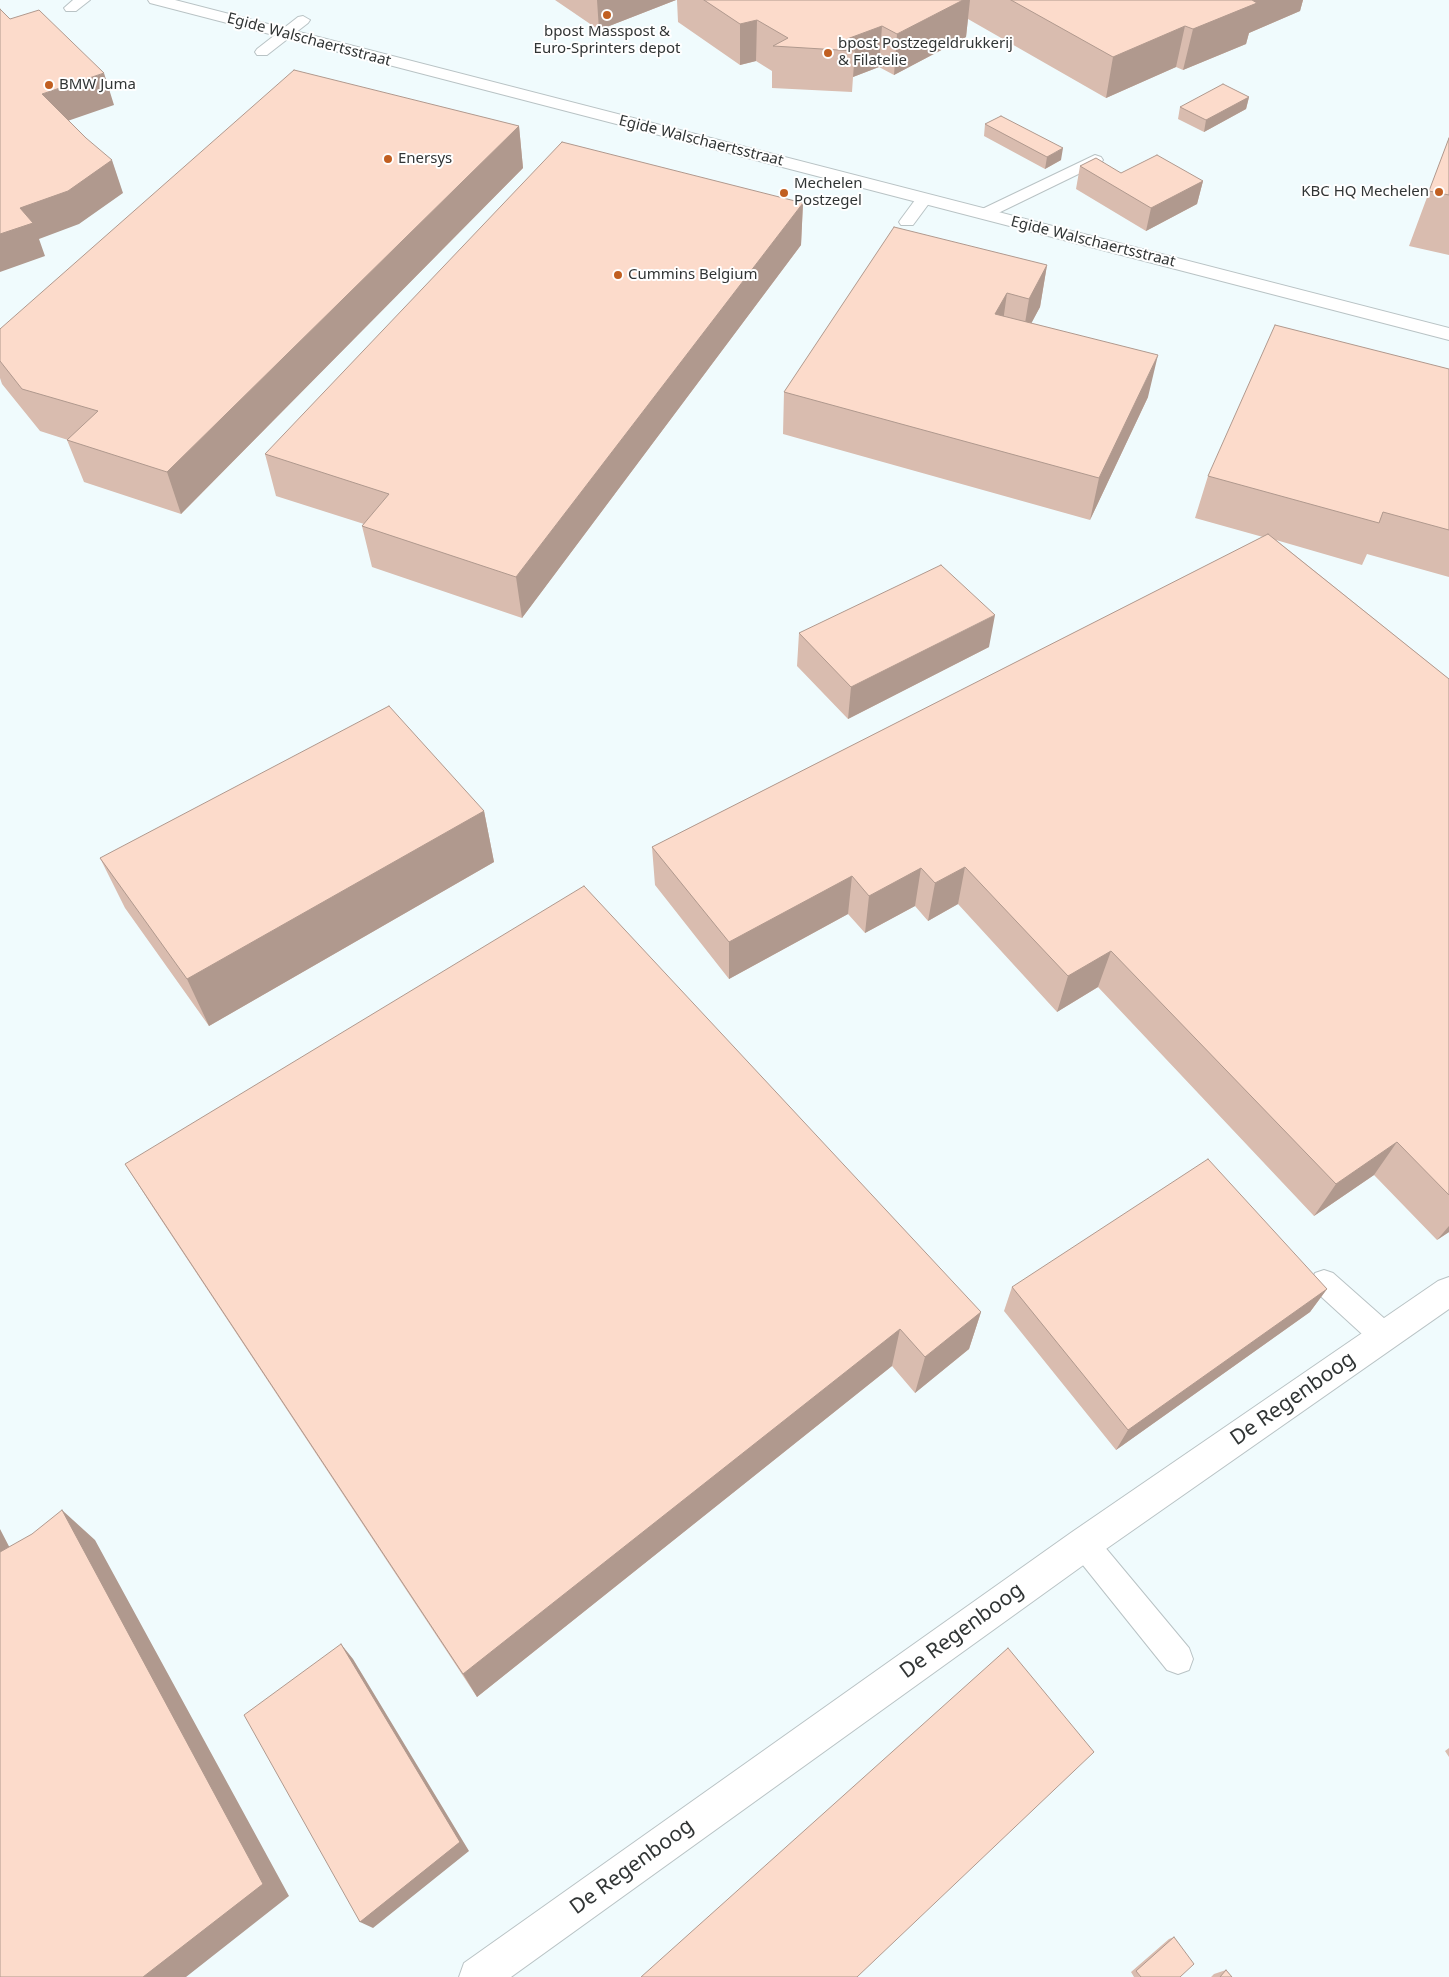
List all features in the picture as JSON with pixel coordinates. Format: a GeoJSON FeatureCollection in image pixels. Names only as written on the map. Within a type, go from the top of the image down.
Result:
{"type":"FeatureCollection","features":[{"type":"Feature","properties":{"kind":"street","name":"Egide Walschaertsstraat"},"geometry":{"type":"LineString","coordinates":[[156,0],[1449,334]]}},
{"type":"Feature","properties":{"kind":"street","name":"De Regenboog"},"geometry":{"type":"LineString","coordinates":[[478,1977],[1084,1544],[1449,1291]]}},
{"type":"Feature","properties":{"kind":"lane"},"geometry":{"type":"LineString","coordinates":[[262,52],[303,20]]}},
{"type":"Feature","properties":{"kind":"lane"},"geometry":{"type":"LineString","coordinates":[[984,214],[1095,160]]}},
{"type":"Feature","properties":{"kind":"lane"},"geometry":{"type":"LineString","coordinates":[[907,222],[924,199]]}},
{"type":"Feature","properties":{"kind":"lane"},"geometry":{"type":"LineString","coordinates":[[1324,1282],[1384,1336]]}},
{"type":"Feature","properties":{"kind":"lane"},"geometry":{"type":"LineString","coordinates":[[1084,1544],[1178,1658]]}},
{"type":"Feature","properties":{"kind":"building"},"geometry":{"type":"Polygon","coordinates":[[[704,0],[963,0],[897,34],[882,26],[847,39],[855,51],[773,46],[788,38],[757,20],[740,24],[704,0]]]}},
{"type":"Feature","properties":{"kind":"building"},"geometry":{"type":"Polygon","coordinates":[[[1011,0],[1252,0],[1257,3],[1193,29],[1185,26],[1113,57],[1011,0]]]}},
{"type":"Feature","properties":{"kind":"building"},"geometry":{"type":"Polygon","coordinates":[[[0,9],[10,19],[39,10],[104,73],[42,94],[86,138],[112,160],[68,191],[20,208],[33,223],[0,234],[0,9]]]}},
{"type":"Feature","properties":{"kind":"building"},"geometry":{"type":"Polygon","coordinates":[[[294,70],[519,126],[167,472],[67,440],[98,411],[22,389],[0,361],[0,329],[294,70]]]}},
{"type":"Feature","properties":{"kind":"building"},"geometry":{"type":"Polygon","coordinates":[[[1223,84],[1249,97],[1206,120],[1180,107],[1223,84]]]}},
{"type":"Feature","properties":{"kind":"building"},"geometry":{"type":"Polygon","coordinates":[[[1001,116],[1063,148],[1047,157],[985,124],[1001,116]]]}},
{"type":"Feature","properties":{"kind":"building"},"geometry":{"type":"Polygon","coordinates":[[[1449,138],[1449,195],[1429,191],[1449,138]]]}},
{"type":"Feature","properties":{"kind":"building"},"geometry":{"type":"Polygon","coordinates":[[[562,142],[803,203],[516,577],[362,526],[389,494],[265,454],[562,142]]]}},
{"type":"Feature","properties":{"kind":"building"},"geometry":{"type":"Polygon","coordinates":[[[1157,155],[1203,181],[1151,208],[1080,166],[1096,158],[1121,173],[1157,155]]]}},
{"type":"Feature","properties":{"kind":"building"},"geometry":{"type":"Polygon","coordinates":[[[894,227],[1047,265],[1029,299],[1007,293],[995,314],[1158,355],[1099,478],[784,392],[894,227]]]}},
{"type":"Feature","properties":{"kind":"building"},"geometry":{"type":"Polygon","coordinates":[[[1275,325],[1449,369],[1449,530],[1383,512],[1379,523],[1208,476],[1275,325]]]}},
{"type":"Feature","properties":{"kind":"building"},"geometry":{"type":"Polygon","coordinates":[[[1268,534],[1449,679],[1449,1195],[1397,1142],[1336,1184],[1111,951],[1068,976],[965,867],[935,883],[921,868],[869,896],[852,876],[729,942],[652,847],[1268,534]]]}},
{"type":"Feature","properties":{"kind":"building"},"geometry":{"type":"Polygon","coordinates":[[[941,565],[995,615],[851,687],[799,633],[941,565]]]}},
{"type":"Feature","properties":{"kind":"building"},"geometry":{"type":"Polygon","coordinates":[[[389,706],[484,811],[187,979],[100,858],[389,706]]]}},
{"type":"Feature","properties":{"kind":"building"},"geometry":{"type":"Polygon","coordinates":[[[584,886],[981,1312],[925,1357],[900,1329],[463,1674],[125,1164],[584,886]]]}},
{"type":"Feature","properties":{"kind":"building"},"geometry":{"type":"Polygon","coordinates":[[[1208,1159],[1327,1289],[1128,1430],[1012,1287],[1208,1159]]]}},
{"type":"Feature","properties":{"kind":"building"},"geometry":{"type":"Polygon","coordinates":[[[62,1510],[263,1884],[143,1977],[0,1977],[0,1552],[32,1534],[62,1510]]]}},
{"type":"Feature","properties":{"kind":"building"},"geometry":{"type":"Polygon","coordinates":[[[341,1644],[460,1842],[360,1922],[244,1715],[341,1644]]]}},
{"type":"Feature","properties":{"kind":"building"},"geometry":{"type":"Polygon","coordinates":[[[1008,1648],[1094,1752],[857,1977],[641,1977],[1008,1648]]]}},
{"type":"Feature","properties":{"kind":"building"},"geometry":{"type":"Polygon","coordinates":[[[1174,1937],[1194,1964],[1180,1977],[1141,1977],[1136,1971],[1174,1937]]]}},
{"type":"Feature","properties":{"kind":"building"},"geometry":{"type":"Polygon","coordinates":[[[1226,1970],[1232,1977],[1220,1977],[1226,1970]]]}},
{"type":"Feature","properties":{"kind":"place","name":"bpost Masspost & Euro-Sprinters depot"},"geometry":{"type":"Point","coordinates":[607,15]}},
{"type":"Feature","properties":{"kind":"place","name":"bpost Postzegeldrukkerij & Filatelie"},"geometry":{"type":"Point","coordinates":[828,53]}},
{"type":"Feature","properties":{"kind":"place","name":"BMW Juma"},"geometry":{"type":"Point","coordinates":[49,85]}},
{"type":"Feature","properties":{"kind":"place","name":"Enersys"},"geometry":{"type":"Point","coordinates":[388,159]}},
{"type":"Feature","properties":{"kind":"place","name":"KBC HQ Mechelen"},"geometry":{"type":"Point","coordinates":[1439,192]}},
{"type":"Feature","properties":{"kind":"place","name":"Mechelen Postzegel"},"geometry":{"type":"Point","coordinates":[784,193]}},
{"type":"Feature","properties":{"kind":"place","name":"Cummins Belgium"},"geometry":{"type":"Point","coordinates":[618,275]}}]}
